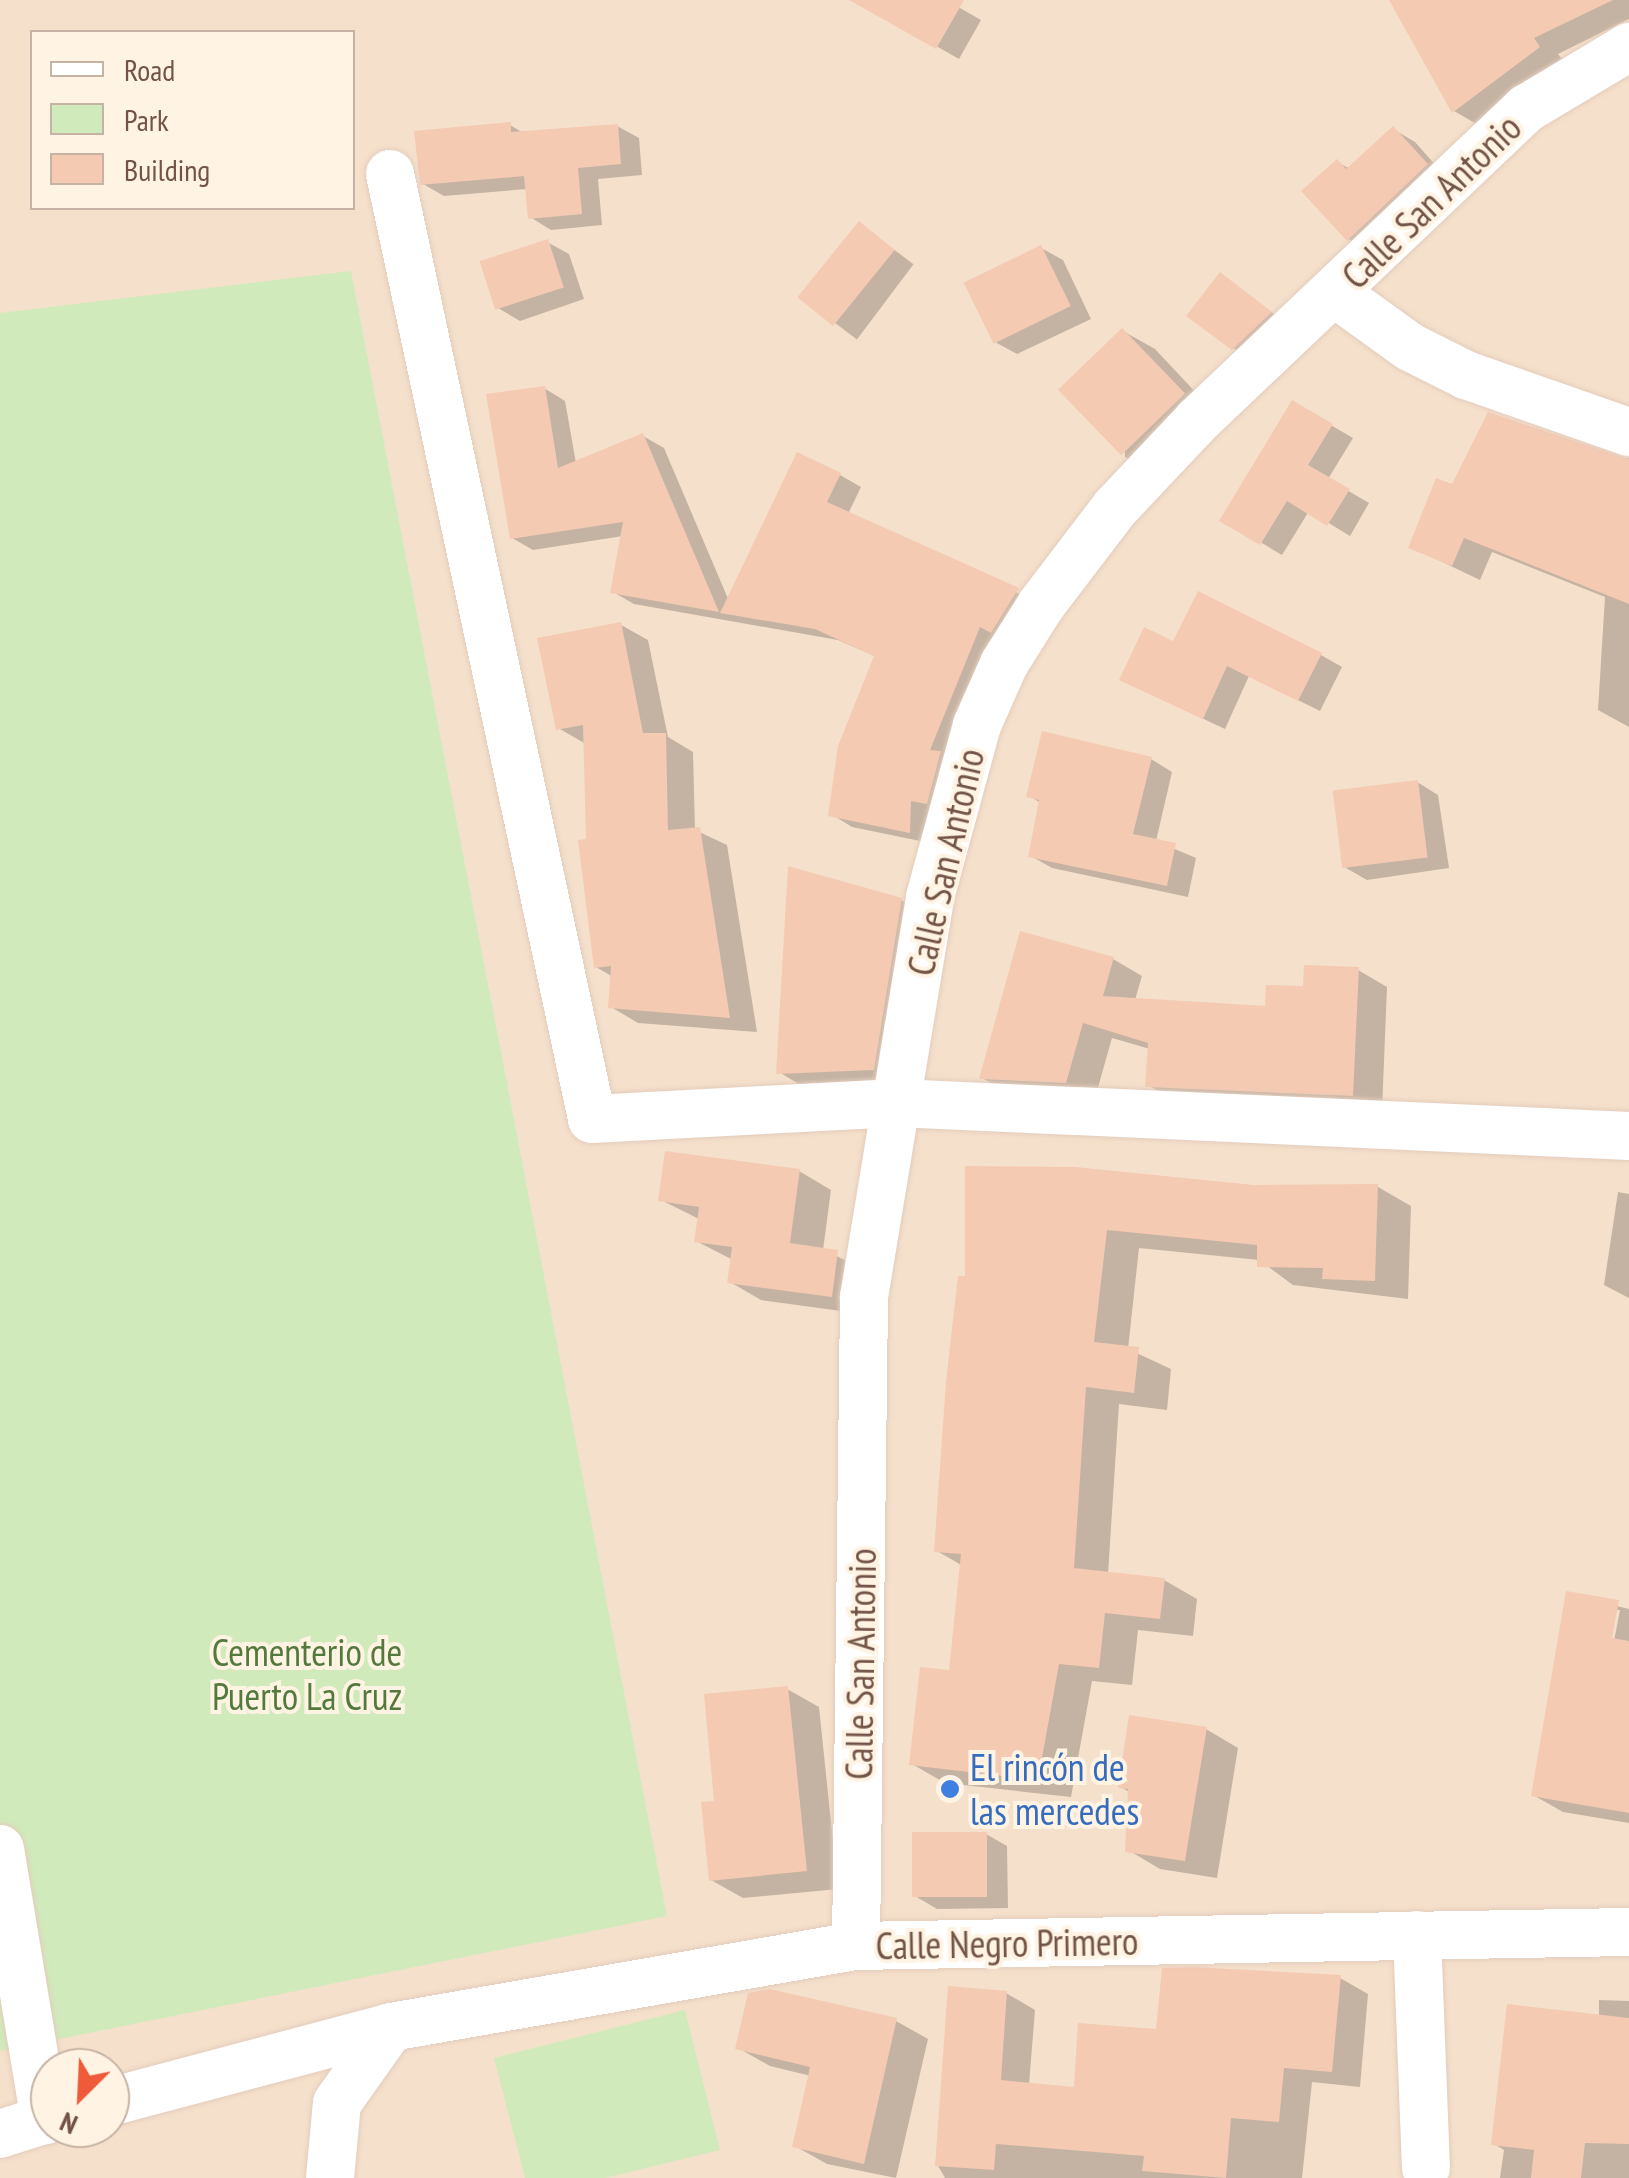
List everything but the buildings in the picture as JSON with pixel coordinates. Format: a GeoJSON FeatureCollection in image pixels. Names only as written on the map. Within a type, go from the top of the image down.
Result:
{"type":"FeatureCollection","features":[{"type":"Feature","properties":{"kind":"street","name":"Calle San Antonio"},"geometry":{"type":"LineString","coordinates":[[856,1946],[864,1297],[930,898],[977,725],[1004,664],[1115,508],[1198,420],[1527,108],[1629,47]]}},
{"type":"Feature","properties":{"kind":"street"},"geometry":{"type":"LineString","coordinates":[[390,174],[592,1119],[897,1103],[1629,1136]]}},
{"type":"Feature","properties":{"kind":"street"},"geometry":{"type":"LineString","coordinates":[[1335,293],[1410,347],[1466,374],[1629,432]]}},
{"type":"Feature","properties":{"kind":"street"},"geometry":{"type":"LineString","coordinates":[[0,1849],[35,2048]]}},
{"type":"Feature","properties":{"kind":"street","name":"Calle Negro Primero"},"geometry":{"type":"LineString","coordinates":[[130,2097],[391,2027],[856,1946],[1629,1932]]}},
{"type":"Feature","properties":{"kind":"street"},"geometry":{"type":"LineString","coordinates":[[1417,1936],[1426,2168]]}},
{"type":"Feature","properties":{"kind":"street"},"geometry":{"type":"LineString","coordinates":[[330,2178],[337,2103],[391,2027]]}},
{"type":"Feature","properties":{"kind":"street"},"geometry":{"type":"LineString","coordinates":[[0,2134],[30,2125]]}},
{"type":"Feature","properties":{"kind":"shaded area"},"geometry":{"type":"Polygon","coordinates":[[[0,0],[1629,0],[1629,2178],[0,2178],[0,0]]]}},
{"type":"Feature","properties":{"kind":"green space","name":"Cementerio de Puerto La Cruz"},"geometry":{"type":"Polygon","coordinates":[[[351,271],[667,1916],[0,2051],[0,313],[351,271]]]}},
{"type":"Feature","properties":{"kind":"green space"},"geometry":{"type":"Polygon","coordinates":[[[685,2010],[720,2150],[606,2178],[525,2178],[494,2058],[685,2010]]]}},
{"type":"Feature","properties":{"kind":"place","name":"El rincón de las mercedes"},"geometry":{"type":"Point","coordinates":[950,1789]}}]}
